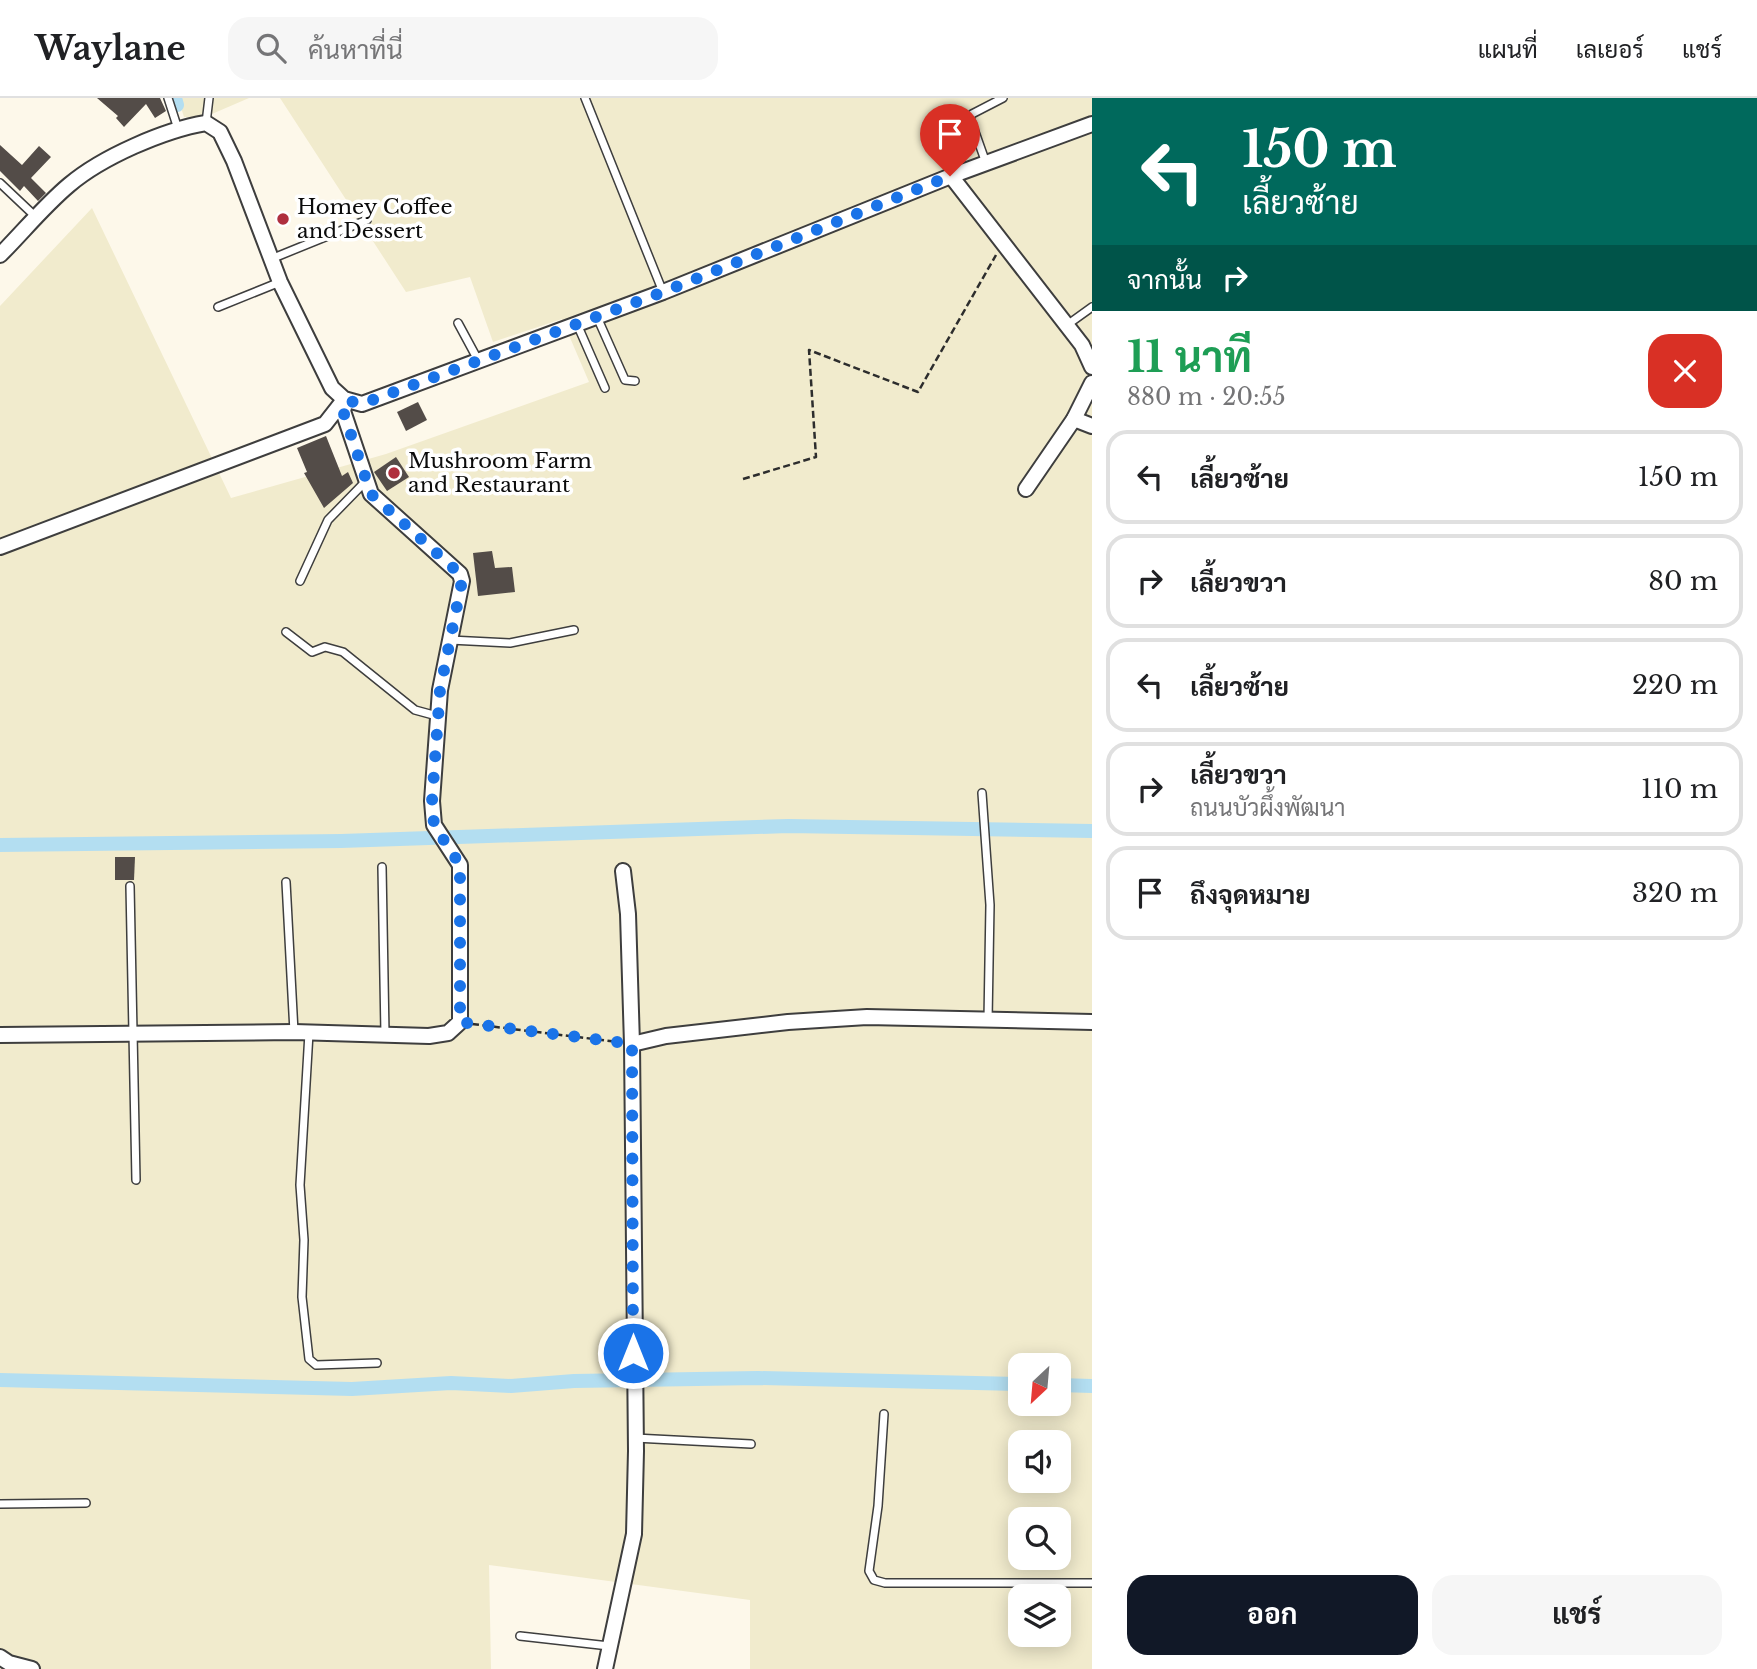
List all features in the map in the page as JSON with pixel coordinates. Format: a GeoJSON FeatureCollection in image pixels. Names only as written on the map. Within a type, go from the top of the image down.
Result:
{"type":"FeatureCollection","features":[{"type":"Feature","properties":{"kind":"street"},"geometry":{"type":"LineString","coordinates":[[0,255],[69,185],[107,160],[178,129],[206,123],[220,132],[225,142],[280,282],[332,388],[345,400],[362,404],[663,292],[950,176],[1092,124]]}},
{"type":"Feature","properties":{"kind":"street"},"geometry":{"type":"LineString","coordinates":[[950,176],[1082,345],[1092,367]]}},
{"type":"Feature","properties":{"kind":"street"},"geometry":{"type":"LineString","coordinates":[[1026,489],[1074,419],[1092,383]]}},
{"type":"Feature","properties":{"kind":"street"},"geometry":{"type":"LineString","coordinates":[[0,1035],[132,1032],[448,1033],[460,1022],[460,865],[434,825],[432,801],[437,716],[460,596],[460,574],[377,502],[343,411],[345,400]]}},
{"type":"Feature","properties":{"kind":"street"},"geometry":{"type":"LineString","coordinates":[[0,547],[325,424],[345,400]]}},
{"type":"Feature","properties":{"kind":"street"},"geometry":{"type":"LineString","coordinates":[[1074,419],[1092,426]]}},
{"type":"Feature","properties":{"kind":"street"},"geometry":{"type":"LineString","coordinates":[[605,1669],[634,1534],[632,1044],[628,914],[623,871]]}},
{"type":"Feature","properties":{"kind":"street"},"geometry":{"type":"LineString","coordinates":[[632,1044],[666,1036],[867,1017],[1092,1022]]}},
{"type":"Feature","properties":{"kind":"street"},"geometry":{"type":"LineString","coordinates":[[0,1657],[9,1663],[32,1669]]}},
{"type":"Feature","properties":{"kind":"lane"},"geometry":{"type":"LineString","coordinates":[[168,98],[178,129]]}},
{"type":"Feature","properties":{"kind":"lane"},"geometry":{"type":"LineString","coordinates":[[206,123],[209,98]]}},
{"type":"Feature","properties":{"kind":"lane"},"geometry":{"type":"LineString","coordinates":[[584,98],[663,292]]}},
{"type":"Feature","properties":{"kind":"lane"},"geometry":{"type":"LineString","coordinates":[[986,163],[970,118],[972,114],[1003,98]]}},
{"type":"Feature","properties":{"kind":"lane"},"geometry":{"type":"LineString","coordinates":[[0,183],[37,218]]}},
{"type":"Feature","properties":{"kind":"lane"},"geometry":{"type":"LineString","coordinates":[[271,259],[367,220]]}},
{"type":"Feature","properties":{"kind":"lane"},"geometry":{"type":"LineString","coordinates":[[218,307],[280,282]]}},
{"type":"Feature","properties":{"kind":"lane"},"geometry":{"type":"LineString","coordinates":[[1065,326],[1092,307]]}},
{"type":"Feature","properties":{"kind":"lane"},"geometry":{"type":"LineString","coordinates":[[597,317],[625,380],[635,381]]}},
{"type":"Feature","properties":{"kind":"lane"},"geometry":{"type":"LineString","coordinates":[[458,323],[478,360]]}},
{"type":"Feature","properties":{"kind":"lane"},"geometry":{"type":"LineString","coordinates":[[577,324],[605,387]]}},
{"type":"Feature","properties":{"kind":"lane"},"geometry":{"type":"LineString","coordinates":[[300,581],[328,520],[367,480]]}},
{"type":"Feature","properties":{"kind":"lane"},"geometry":{"type":"LineString","coordinates":[[450,640],[510,643],[574,630]]}},
{"type":"Feature","properties":{"kind":"lane"},"geometry":{"type":"LineString","coordinates":[[286,632],[312,652],[325,647],[343,652],[415,710],[437,716]]}},
{"type":"Feature","properties":{"kind":"lane"},"geometry":{"type":"LineString","coordinates":[[982,793],[990,905],[988,1021]]}},
{"type":"Feature","properties":{"kind":"lane"},"geometry":{"type":"LineString","coordinates":[[382,867],[385,1034]]}},
{"type":"Feature","properties":{"kind":"lane"},"geometry":{"type":"LineString","coordinates":[[286,883],[294,1032]]}},
{"type":"Feature","properties":{"kind":"lane"},"geometry":{"type":"LineString","coordinates":[[130,886],[136,1180]]}},
{"type":"Feature","properties":{"kind":"lane"},"geometry":{"type":"LineString","coordinates":[[309,1032],[300,1185],[304,1240],[302,1297],[309,1359],[316,1365],[377,1363]]}},
{"type":"Feature","properties":{"kind":"lane"},"geometry":{"type":"LineString","coordinates":[[884,1414],[869,1571],[874,1580],[885,1583],[1092,1583]]}},
{"type":"Feature","properties":{"kind":"lane"},"geometry":{"type":"LineString","coordinates":[[635,1438],[751,1444]]}},
{"type":"Feature","properties":{"kind":"lane"},"geometry":{"type":"LineString","coordinates":[[0,1504],[86,1503]]}},
{"type":"Feature","properties":{"kind":"lane"},"geometry":{"type":"LineString","coordinates":[[520,1636],[610,1646]]}},
{"type":"Feature","properties":{"kind":"path"},"geometry":{"type":"LineString","coordinates":[[743,479],[816,457],[809,350],[918,392],[1003,243]]}},
{"type":"Feature","properties":{"kind":"path"},"geometry":{"type":"LineString","coordinates":[[460,1022],[632,1044]]}},
{"type":"Feature","properties":{"kind":"shaded area"},"geometry":{"type":"Polygon","coordinates":[[[178,98],[249,98],[205,117],[184,117],[178,98]]]}},
{"type":"Feature","properties":{"kind":"shaded area"},"geometry":{"type":"Polygon","coordinates":[[[280,98],[1092,98],[1092,1669],[750,1669],[750,1600],[489,1565],[491,1669],[0,1669],[0,306],[92,208],[231,498],[386,454],[589,382],[562,319],[493,342],[470,277],[406,292],[280,98]]]}},
{"type":"Feature","properties":{"kind":"building"},"geometry":{"type":"Polygon","coordinates":[[[97,98],[160,98],[166,111],[155,118],[146,104],[124,127],[116,118],[118,116],[97,98]]]}},
{"type":"Feature","properties":{"kind":"building"},"geometry":{"type":"Polygon","coordinates":[[[0,145],[22,165],[39,146],[51,157],[31,178],[46,193],[38,201],[24,186],[20,191],[0,171],[0,145]]]}},
{"type":"Feature","properties":{"kind":"building"},"geometry":{"type":"Polygon","coordinates":[[[418,402],[427,420],[406,431],[397,412],[418,402]]]}},
{"type":"Feature","properties":{"kind":"building"},"geometry":{"type":"Polygon","coordinates":[[[326,436],[342,476],[348,472],[353,483],[324,508],[304,473],[307,472],[297,448],[326,436]]]}},
{"type":"Feature","properties":{"kind":"building"},"geometry":{"type":"Polygon","coordinates":[[[396,457],[409,477],[387,491],[374,472],[396,457]]]}},
{"type":"Feature","properties":{"kind":"building"},"geometry":{"type":"Polygon","coordinates":[[[492,551],[495,568],[512,567],[515,592],[478,596],[473,553],[492,551]]]}},
{"type":"Feature","properties":{"kind":"building"},"geometry":{"type":"Polygon","coordinates":[[[115,857],[135,857],[134,880],[115,880],[115,857]]]}},
{"type":"Feature","properties":{"kind":"waterway"},"geometry":{"type":"LineString","coordinates":[[175,98],[177,105]]}},
{"type":"Feature","properties":{"kind":"waterway"},"geometry":{"type":"LineString","coordinates":[[0,845],[341,841],[788,826],[1092,831]]}},
{"type":"Feature","properties":{"kind":"waterway"},"geometry":{"type":"LineString","coordinates":[[0,1380],[352,1389],[451,1383],[511,1386],[574,1381],[758,1378],[1008,1384]]}},
{"type":"Feature","properties":{"kind":"waterway"},"geometry":{"type":"LineString","coordinates":[[1071,1385],[1092,1386]]}},
{"type":"Feature","properties":{"kind":"place","name":"Homey Coffee and Dessert"},"geometry":{"type":"Point","coordinates":[283,219]}},
{"type":"Feature","properties":{"kind":"place","name":"Mushroom Farm and Restaurant"},"geometry":{"type":"Point","coordinates":[394,473]}},
{"type":"Feature","properties":{"kind":"route"},"geometry":{"type":"LineString","coordinates":[[633,1353],[632,1044],[460,1022],[460,865],[434,825],[432,801],[440,690],[462,581],[460,574],[371,494],[343,411],[346,400],[362,404],[663,292],[950,176]]}}]}
